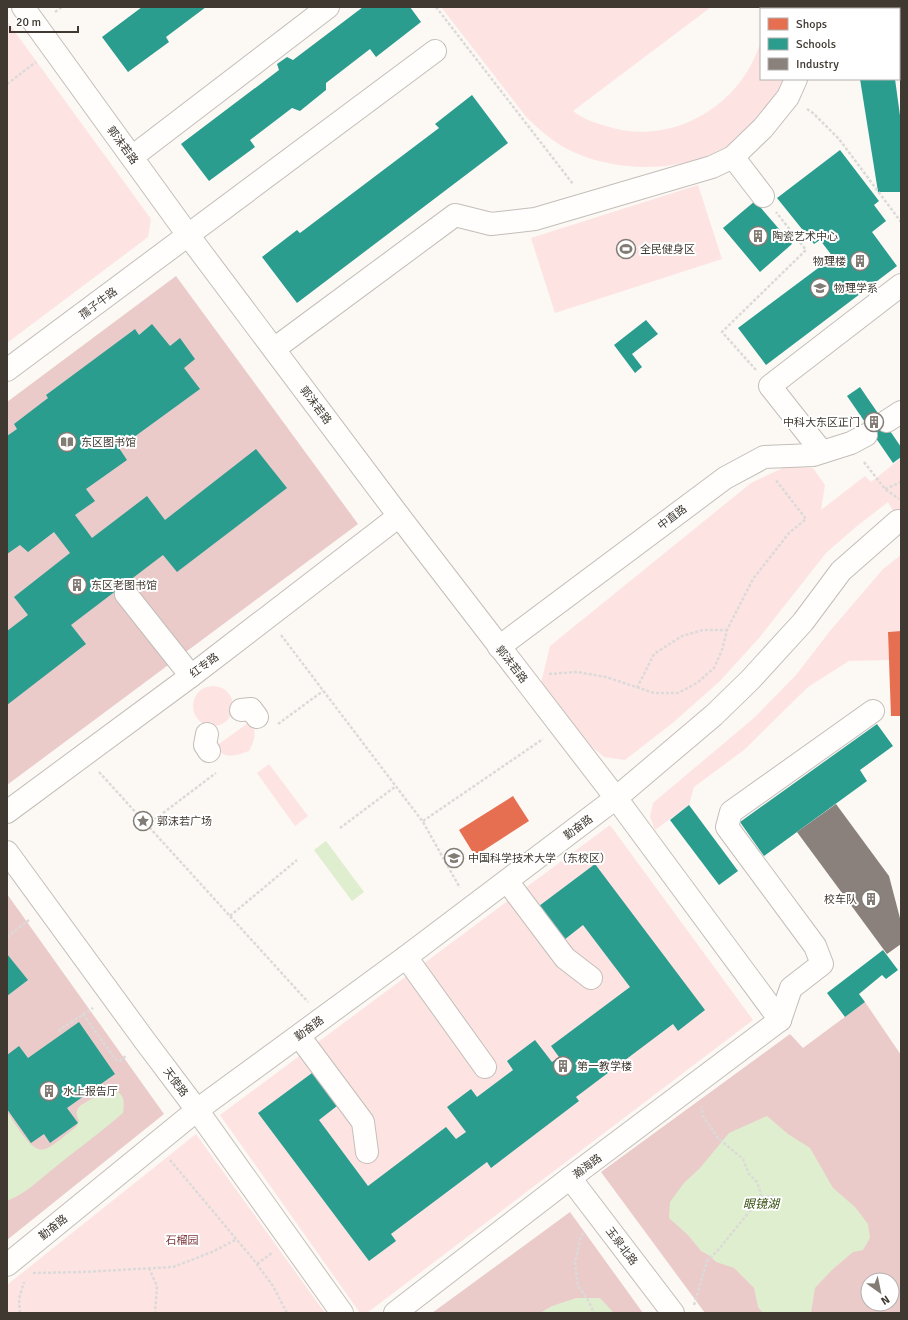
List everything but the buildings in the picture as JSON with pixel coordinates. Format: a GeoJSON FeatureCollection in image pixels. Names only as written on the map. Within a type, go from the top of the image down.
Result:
{"type":"FeatureCollection","features":[{"type":"Feature","properties":{"kind":"street","name":"郭沫若路"},"geometry":{"type":"LineString","coordinates":[[24,7],[188,236],[399,516],[616,798],[780,1020]]}},
{"type":"Feature","properties":{"kind":"street"},"geometry":{"type":"LineString","coordinates":[[132,158],[328,7]]}},
{"type":"Feature","properties":{"kind":"street","name":"孺子牛路"},"geometry":{"type":"LineString","coordinates":[[7,370],[435,51]]}},
{"type":"Feature","properties":{"kind":"street"},"geometry":{"type":"LineString","coordinates":[[274,349],[455,215],[491,224],[535,220],[712,167],[732,157],[763,128],[792,88]]}},
{"type":"Feature","properties":{"kind":"street"},"geometry":{"type":"LineString","coordinates":[[732,157],[763,196]]}},
{"type":"Feature","properties":{"kind":"street"},"geometry":{"type":"LineString","coordinates":[[822,452],[770,386],[901,285]]}},
{"type":"Feature","properties":{"kind":"street","name":"中直路"},"geometry":{"type":"LineString","coordinates":[[499,647],[725,478],[764,457],[813,455],[859,439]]}},
{"type":"Feature","properties":{"kind":"street","name":"勤奋路"},"geometry":{"type":"LineString","coordinates":[[7,1265],[197,1110],[406,957],[616,798],[714,715],[750,680],[803,622],[841,572],[900,511]]}},
{"type":"Feature","properties":{"kind":"street","name":"红专路"},"geometry":{"type":"LineString","coordinates":[[7,812],[191,676],[399,516]]}},
{"type":"Feature","properties":{"kind":"street"},"geometry":{"type":"LineString","coordinates":[[126,594],[191,676]]}},
{"type":"Feature","properties":{"kind":"street"},"geometry":{"type":"LineString","coordinates":[[780,1020],[791,988],[822,964],[815,946],[726,827],[731,812],[873,711]]}},
{"type":"Feature","properties":{"kind":"street","name":"天使路"},"geometry":{"type":"LineString","coordinates":[[7,852],[197,1110],[342,1313]]}},
{"type":"Feature","properties":{"kind":"street"},"geometry":{"type":"LineString","coordinates":[[507,881],[565,958],[591,978]]}},
{"type":"Feature","properties":{"kind":"street"},"geometry":{"type":"LineString","coordinates":[[406,957],[485,1067]]}},
{"type":"Feature","properties":{"kind":"street","name":"瀚海路"},"geometry":{"type":"LineString","coordinates":[[395,1313],[570,1178],[780,1020]]}},
{"type":"Feature","properties":{"kind":"street"},"geometry":{"type":"LineString","coordinates":[[299,1036],[363,1122],[367,1152]]}},
{"type":"Feature","properties":{"kind":"street","name":"玉泉北路"},"geometry":{"type":"LineString","coordinates":[[570,1178],[594,1209],[682,1311]]}},
{"type":"Feature","properties":{"kind":"path"},"geometry":{"type":"LineString","coordinates":[[436,7],[588,204]]}},
{"type":"Feature","properties":{"kind":"path"},"geometry":{"type":"LineString","coordinates":[[7,84],[54,49]]}},
{"type":"Feature","properties":{"kind":"path"},"geometry":{"type":"LineString","coordinates":[[792,88],[839,140],[901,222]]}},
{"type":"Feature","properties":{"kind":"path"},"geometry":{"type":"LineString","coordinates":[[763,196],[806,250],[722,332],[770,386]]}},
{"type":"Feature","properties":{"kind":"path"},"geometry":{"type":"LineString","coordinates":[[859,439],[885,489],[900,511]]}},
{"type":"Feature","properties":{"kind":"path"},"geometry":{"type":"LineString","coordinates":[[522,676],[577,672],[606,677],[654,693],[678,693],[697,683],[714,668],[722,650],[727,630],[753,579],[789,533],[806,520],[777,483],[764,457]]}},
{"type":"Feature","properties":{"kind":"path"},"geometry":{"type":"LineString","coordinates":[[885,489],[901,482]]}},
{"type":"Feature","properties":{"kind":"path"},"geometry":{"type":"LineString","coordinates":[[267,618],[423,822],[471,908]]}},
{"type":"Feature","properties":{"kind":"path"},"geometry":{"type":"LineString","coordinates":[[637,688],[654,654],[682,636],[703,630],[727,630]]}},
{"type":"Feature","properties":{"kind":"path"},"geometry":{"type":"LineString","coordinates":[[278,724],[323,691]]}},
{"type":"Feature","properties":{"kind":"path"},"geometry":{"type":"LineString","coordinates":[[423,822],[561,726]]}},
{"type":"Feature","properties":{"kind":"path"},"geometry":{"type":"LineString","coordinates":[[84,756],[323,1018]]}},
{"type":"Feature","properties":{"kind":"path"},"geometry":{"type":"LineString","coordinates":[[147,825],[216,772]]}},
{"type":"Feature","properties":{"kind":"path"},"geometry":{"type":"LineString","coordinates":[[340,828],[396,786]]}},
{"type":"Feature","properties":{"kind":"path"},"geometry":{"type":"LineString","coordinates":[[230,916],[297,860]]}},
{"type":"Feature","properties":{"kind":"path"},"geometry":{"type":"LineString","coordinates":[[7,937],[47,907]]}},
{"type":"Feature","properties":{"kind":"path"},"geometry":{"type":"LineString","coordinates":[[58,1031],[94,1006]]}},
{"type":"Feature","properties":{"kind":"path"},"geometry":{"type":"LineString","coordinates":[[83,1014],[116,1060],[120,1060]]}},
{"type":"Feature","properties":{"kind":"path"},"geometry":{"type":"LineString","coordinates":[[694,1085],[704,1118],[720,1139],[743,1159],[749,1174],[757,1182],[761,1197]]}},
{"type":"Feature","properties":{"kind":"path"},"geometry":{"type":"LineString","coordinates":[[154,1146],[174,1164],[209,1208],[254,1259],[273,1286],[287,1313]]}},
{"type":"Feature","properties":{"kind":"path"},"geometry":{"type":"LineString","coordinates":[[682,1311],[696,1303],[707,1261],[719,1249],[761,1197],[775,1196]]}},
{"type":"Feature","properties":{"kind":"path"},"geometry":{"type":"LineString","coordinates":[[594,1209],[580,1240],[575,1263],[578,1286],[588,1300],[594,1313]]}},
{"type":"Feature","properties":{"kind":"path"},"geometry":{"type":"LineString","coordinates":[[30,1273],[83,1272],[173,1267],[212,1252],[237,1239]]}},
{"type":"Feature","properties":{"kind":"path"},"geometry":{"type":"LineString","coordinates":[[149,1268],[157,1286],[155,1313]]}},
{"type":"Feature","properties":{"kind":"path"},"geometry":{"type":"LineString","coordinates":[[20,1313],[19,1299],[22,1284],[26,1279]]}},
{"type":"Feature","properties":{"kind":"green space"},"geometry":{"type":"Polygon","coordinates":[[[441,7],[711,7],[573,111],[593,122],[606,126],[631,131],[656,131],[679,126],[702,116],[721,102],[738,84],[752,63],[760,43],[760,80],[785,80],[760,116],[741,136],[722,149],[701,158],[679,164],[655,167],[631,166],[608,163],[585,157],[565,148],[550,138],[527,118],[441,7]]]}},
{"type":"Feature","properties":{"kind":"green space"},"geometry":{"type":"Polygon","coordinates":[[[765,7],[806,7],[804,8],[765,7]]]}},
{"type":"Feature","properties":{"kind":"green space"},"geometry":{"type":"Polygon","coordinates":[[[7,21],[151,219],[148,237],[7,343],[7,21]]]}},
{"type":"Feature","properties":{"kind":"green space","name":"全民健身区"},"geometry":{"type":"Polygon","coordinates":[[[698,185],[722,259],[555,313],[531,238],[698,185]]]}},
{"type":"Feature","properties":{"kind":"green space"},"geometry":{"type":"Polygon","coordinates":[[[901,458],[901,525],[888,502],[857,526],[826,553],[759,638],[720,681],[675,721],[625,760],[604,757],[592,747],[541,683],[550,646],[751,483],[787,466],[813,468],[825,485],[821,510],[865,476],[871,482],[901,458]]]}},
{"type":"Feature","properties":{"kind":"green space"},"geometry":{"type":"Polygon","coordinates":[[[901,555],[901,631],[888,632],[889,660],[849,661],[808,687],[744,750],[694,787],[689,805],[655,830],[650,817],[653,803],[755,717],[796,675],[830,631],[883,569],[901,555]]]}},
{"type":"Feature","properties":{"kind":"green space"},"geometry":{"type":"Polygon","coordinates":[[[213,686],[227,692],[233,706],[227,720],[213,726],[199,720],[193,706],[199,692],[213,686]]]}},
{"type":"Feature","properties":{"kind":"green space"},"geometry":{"type":"Polygon","coordinates":[[[251,721],[255,732],[253,743],[249,751],[233,756],[222,753],[216,746],[251,721]]]}},
{"type":"Feature","properties":{"kind":"green space"},"geometry":{"type":"Polygon","coordinates":[[[269,764],[308,816],[295,826],[257,773],[269,764]]]}},
{"type":"Feature","properties":{"kind":"green space"},"geometry":{"type":"Polygon","coordinates":[[[610,825],[753,1020],[367,1313],[360,1313],[220,1115],[610,825]]]}},
{"type":"Feature","properties":{"kind":"green space","name":"石榴园"},"geometry":{"type":"Polygon","coordinates":[[[196,1134],[325,1313],[7,1313],[7,1285],[196,1134]]]}},
{"type":"Feature","properties":{"kind":"shaded area"},"geometry":{"type":"Polygon","coordinates":[[[176,276],[358,524],[7,785],[7,402],[176,276]]]}},
{"type":"Feature","properties":{"kind":"shaded area"},"geometry":{"type":"Polygon","coordinates":[[[7,894],[164,1114],[7,1240],[7,894]]]}},
{"type":"Feature","properties":{"kind":"shaded area"},"geometry":{"type":"Polygon","coordinates":[[[865,1002],[901,1055],[901,1313],[705,1313],[601,1172],[790,1034],[803,1048],[865,1002]]]}},
{"type":"Feature","properties":{"kind":"shaded area"},"geometry":{"type":"Polygon","coordinates":[[[570,1212],[643,1313],[432,1313],[570,1212]]]}},
{"type":"Feature","properties":{"kind":"water"},"geometry":{"type":"Polygon","coordinates":[[[326,841],[364,892],[352,901],[314,850],[326,841]]]}},
{"type":"Feature","properties":{"kind":"water"},"geometry":{"type":"Polygon","coordinates":[[[111,1088],[119,1092],[123,1098],[123,1113],[31,1187],[20,1195],[7,1201],[7,1112],[29,1142],[40,1150],[45,1149],[57,1142],[76,1127],[79,1121],[77,1111],[81,1105],[111,1088]]]}},
{"type":"Feature","properties":{"kind":"water","name":"眼镜湖"},"geometry":{"type":"Polygon","coordinates":[[[767,1116],[788,1134],[810,1148],[833,1188],[855,1207],[868,1224],[870,1238],[863,1250],[853,1252],[833,1269],[815,1288],[811,1313],[763,1313],[758,1307],[754,1288],[734,1268],[716,1262],[710,1256],[701,1251],[688,1235],[669,1218],[670,1202],[684,1183],[700,1168],[729,1133],[767,1116]]]}},
{"type":"Feature","properties":{"kind":"water"},"geometry":{"type":"Polygon","coordinates":[[[576,1298],[600,1298],[614,1313],[540,1313],[552,1306],[576,1298]]]}},
{"type":"Feature","properties":{"kind":"place","name":"陶瓷艺术中心"},"geometry":{"type":"Point","coordinates":[758,236]}},
{"type":"Feature","properties":{"kind":"place","name":"全民健身区"},"geometry":{"type":"Point","coordinates":[626,249]}},
{"type":"Feature","properties":{"kind":"place","name":"物理楼"},"geometry":{"type":"Point","coordinates":[860,261]}},
{"type":"Feature","properties":{"kind":"place","name":"物理学系"},"geometry":{"type":"Point","coordinates":[820,288]}},
{"type":"Feature","properties":{"kind":"place","name":"中科大东区正门"},"geometry":{"type":"Point","coordinates":[874,422]}},
{"type":"Feature","properties":{"kind":"place","name":"东区图书馆"},"geometry":{"type":"Point","coordinates":[67,442]}},
{"type":"Feature","properties":{"kind":"place","name":"东区老图书馆"},"geometry":{"type":"Point","coordinates":[77,585]}},
{"type":"Feature","properties":{"kind":"place","name":"郭沫若广场"},"geometry":{"type":"Point","coordinates":[143,821]}},
{"type":"Feature","properties":{"kind":"place","name":"中国科学技术大学（东校区）"},"geometry":{"type":"Point","coordinates":[454,858]}},
{"type":"Feature","properties":{"kind":"place","name":"校车队"},"geometry":{"type":"Point","coordinates":[871,899]}},
{"type":"Feature","properties":{"kind":"place","name":"第一教学楼"},"geometry":{"type":"Point","coordinates":[563,1066]}},
{"type":"Feature","properties":{"kind":"place","name":"水上报告厅"},"geometry":{"type":"Point","coordinates":[49,1091]}}]}
